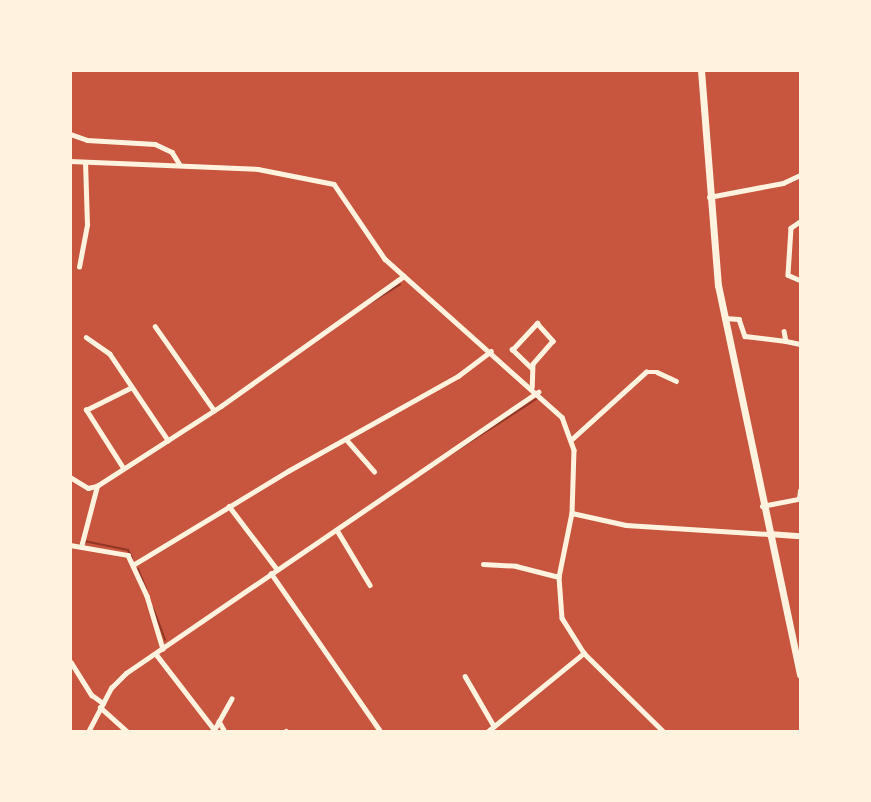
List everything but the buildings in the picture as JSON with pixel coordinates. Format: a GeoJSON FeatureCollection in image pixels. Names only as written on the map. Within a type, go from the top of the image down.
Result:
{"type":"FeatureCollection","features":[{"type":"Feature","properties":{"kind":"highway"},"geometry":{"type":"LineString","coordinates":[[701,70],[709,196],[724,318],[762,506],[801,674]]}},
{"type":"Feature","properties":{"kind":"main road"},"geometry":{"type":"LineString","coordinates":[[769,534],[801,536]]}},
{"type":"Feature","properties":{"kind":"street"},"geometry":{"type":"LineString","coordinates":[[70,134],[87,140],[155,144],[172,152],[180,165]]}},
{"type":"Feature","properties":{"kind":"street"},"geometry":{"type":"LineString","coordinates":[[70,161],[258,169],[327,180],[343,192],[368,237],[404,276],[538,392],[562,417],[572,439],[572,513],[559,577],[562,618],[584,653],[664,732]]}},
{"type":"Feature","properties":{"kind":"street"},"geometry":{"type":"LineString","coordinates":[[79,267],[87,225],[85,163]]}},
{"type":"Feature","properties":{"kind":"street"},"geometry":{"type":"LineString","coordinates":[[709,196],[783,183],[801,175]]}},
{"type":"Feature","properties":{"kind":"street"},"geometry":{"type":"LineString","coordinates":[[801,222],[790,228],[788,275],[801,280]]}},
{"type":"Feature","properties":{"kind":"street"},"geometry":{"type":"LineString","coordinates":[[70,477],[88,488],[97,486],[214,410],[404,276]]}},
{"type":"Feature","properties":{"kind":"street"},"geometry":{"type":"LineString","coordinates":[[724,318],[739,319],[745,336],[801,344]]}},
{"type":"Feature","properties":{"kind":"street"},"geometry":{"type":"LineString","coordinates":[[532,369],[512,350],[537,323],[553,341],[532,369],[532,387]]}},
{"type":"Feature","properties":{"kind":"street"},"geometry":{"type":"LineString","coordinates":[[155,326],[214,410]]}},
{"type":"Feature","properties":{"kind":"street"},"geometry":{"type":"LineString","coordinates":[[784,331],[786,341]]}},
{"type":"Feature","properties":{"kind":"street"},"geometry":{"type":"LineString","coordinates":[[86,337],[110,354],[168,440]]}},
{"type":"Feature","properties":{"kind":"street"},"geometry":{"type":"LineString","coordinates":[[134,565],[229,506],[458,376],[491,351]]}},
{"type":"Feature","properties":{"kind":"street"},"geometry":{"type":"LineString","coordinates":[[572,439],[646,372],[657,372],[676,381]]}},
{"type":"Feature","properties":{"kind":"street"},"geometry":{"type":"LineString","coordinates":[[123,468],[86,411],[132,387]]}},
{"type":"Feature","properties":{"kind":"street"},"geometry":{"type":"LineString","coordinates":[[88,732],[118,680],[538,392]]}},
{"type":"Feature","properties":{"kind":"street"},"geometry":{"type":"LineString","coordinates":[[346,439],[374,471]]}},
{"type":"Feature","properties":{"kind":"street"},"geometry":{"type":"LineString","coordinates":[[81,547],[97,486]]}},
{"type":"Feature","properties":{"kind":"street"},"geometry":{"type":"LineString","coordinates":[[762,506],[799,499],[801,491]]}},
{"type":"Feature","properties":{"kind":"street"},"geometry":{"type":"LineString","coordinates":[[229,506],[277,569]]}},
{"type":"Feature","properties":{"kind":"street"},"geometry":{"type":"LineString","coordinates":[[572,513],[626,525],[769,534]]}},
{"type":"Feature","properties":{"kind":"street"},"geometry":{"type":"LineString","coordinates":[[337,530],[370,585]]}},
{"type":"Feature","properties":{"kind":"street"},"geometry":{"type":"LineString","coordinates":[[70,545],[123,553],[134,565],[163,649]]}},
{"type":"Feature","properties":{"kind":"street"},"geometry":{"type":"LineString","coordinates":[[483,564],[516,566],[559,577]]}},
{"type":"Feature","properties":{"kind":"street"},"geometry":{"type":"LineString","coordinates":[[271,573],[381,732]]}},
{"type":"Feature","properties":{"kind":"street"},"geometry":{"type":"LineString","coordinates":[[487,732],[584,653]]}},
{"type":"Feature","properties":{"kind":"street"},"geometry":{"type":"LineString","coordinates":[[156,654],[213,730],[231,699]]}},
{"type":"Feature","properties":{"kind":"street"},"geometry":{"type":"LineString","coordinates":[[71,662],[92,695],[128,732]]}},
{"type":"Feature","properties":{"kind":"street"},"geometry":{"type":"LineString","coordinates":[[465,676],[494,726]]}},
{"type":"Feature","properties":{"kind":"street"},"geometry":{"type":"LineString","coordinates":[[219,721],[225,732]]}},
{"type":"Feature","properties":{"kind":"waterway"},"geometry":{"type":"LineString","coordinates":[[367,305],[400,284]]}},
{"type":"Feature","properties":{"kind":"waterway"},"geometry":{"type":"LineString","coordinates":[[437,463],[538,398]]}},
{"type":"Feature","properties":{"kind":"waterway"},"geometry":{"type":"LineString","coordinates":[[84,541],[128,550],[132,558]]}},
{"type":"Feature","properties":{"kind":"waterway"},"geometry":{"type":"LineString","coordinates":[[138,569],[146,589]]}},
{"type":"Feature","properties":{"kind":"waterway"},"geometry":{"type":"LineString","coordinates":[[153,608],[165,640]]}}]}
